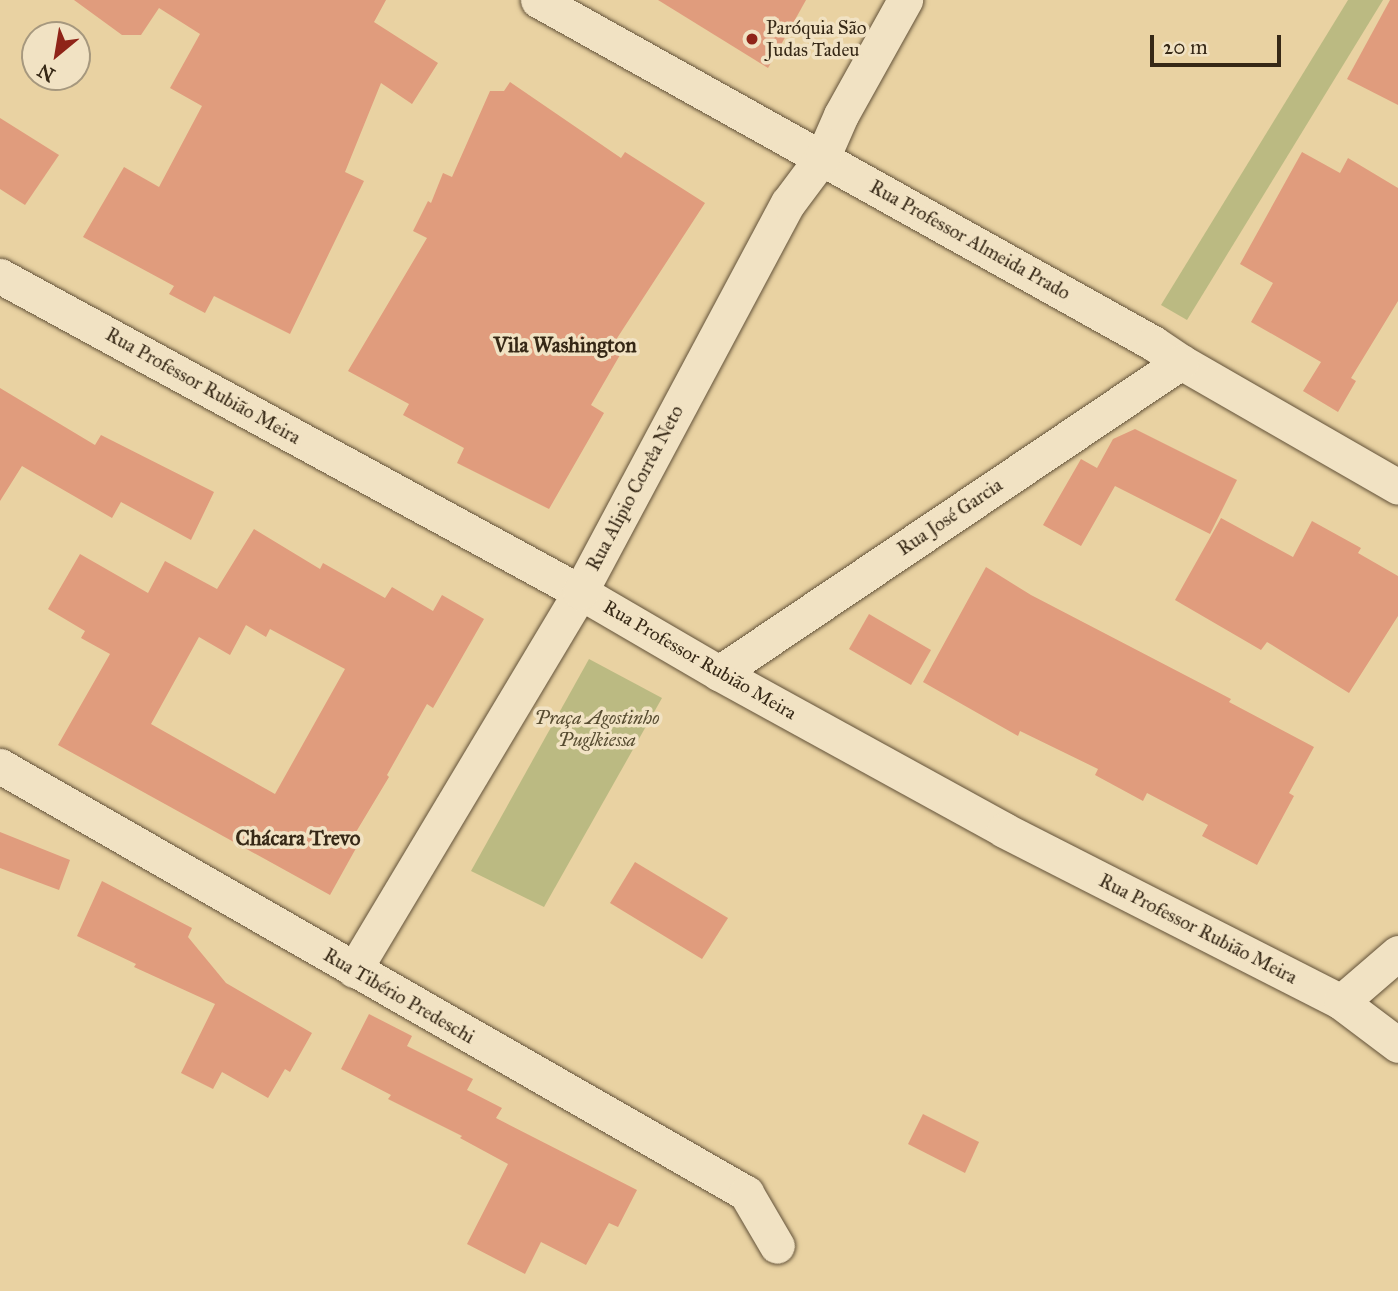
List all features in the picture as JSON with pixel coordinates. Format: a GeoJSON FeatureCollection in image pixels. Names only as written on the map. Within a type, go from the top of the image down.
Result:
{"type":"FeatureCollection","features":[{"type":"Feature","properties":{"kind":"street","name":"Rua Professor Almeida Prado"},"geometry":{"type":"LineString","coordinates":[[538,0],[823,156],[1153,343],[1181,362],[1398,487]]}},
{"type":"Feature","properties":{"kind":"street","name":"Rua Alipio Corrêa Neto"},"geometry":{"type":"LineString","coordinates":[[354,970],[580,592],[788,203],[823,156],[841,115],[905,0]]}},
{"type":"Feature","properties":{"kind":"street","name":"Rua Professor Rubião Meira"},"geometry":{"type":"LineString","coordinates":[[0,275],[580,592],[719,673],[1004,830],[1341,1002],[1398,1045]]}},
{"type":"Feature","properties":{"kind":"street","name":"Rua José Garcia"},"geometry":{"type":"LineString","coordinates":[[719,673],[1181,362]]}},
{"type":"Feature","properties":{"kind":"street","name":"Rua Tibério Predeschi"},"geometry":{"type":"LineString","coordinates":[[0,766],[746,1193],[777,1246]]}},
{"type":"Feature","properties":{"kind":"street"},"geometry":{"type":"LineString","coordinates":[[1341,1002],[1398,953]]}},
{"type":"Feature","properties":{"kind":"green space"},"geometry":{"type":"Polygon","coordinates":[[[1348,0],[1383,0],[1187,320],[1161,305],[1348,0]]]}},
{"type":"Feature","properties":{"kind":"green space","name":"Praça Agostinho Puglkiessa"},"geometry":{"type":"Polygon","coordinates":[[[589,659],[662,698],[544,907],[471,871],[589,659]]]}},
{"type":"Feature","properties":{"kind":"building"},"geometry":{"type":"Polygon","coordinates":[[[74,0],[386,0],[374,22],[438,63],[412,104],[381,83],[345,172],[364,181],[290,334],[214,296],[205,313],[169,294],[174,286],[83,237],[124,167],[159,187],[202,106],[170,88],[200,34],[159,8],[141,35],[122,35],[74,0]]]}},
{"type":"Feature","properties":{"kind":"building","name":"Paróquia São Judas Tadeu"},"geometry":{"type":"Polygon","coordinates":[[[658,0],[806,0],[768,68],[658,0]]]}},
{"type":"Feature","properties":{"kind":"building"},"geometry":{"type":"Polygon","coordinates":[[[1390,0],[1398,0],[1398,105],[1347,79],[1390,0]]]}},
{"type":"Feature","properties":{"kind":"building"},"geometry":{"type":"Polygon","coordinates":[[[510,82],[621,158],[625,152],[705,203],[610,349],[620,355],[591,405],[604,413],[549,509],[457,463],[464,448],[403,415],[409,404],[348,371],[427,238],[413,231],[428,201],[431,203],[443,173],[452,177],[490,91],[504,91],[510,82]]]}},
{"type":"Feature","properties":{"kind":"building"},"geometry":{"type":"Polygon","coordinates":[[[0,118],[59,155],[25,205],[0,189],[0,118]]]}},
{"type":"Feature","properties":{"kind":"building"},"geometry":{"type":"Polygon","coordinates":[[[1302,152],[1340,173],[1348,158],[1398,188],[1398,301],[1351,378],[1356,381],[1338,412],[1303,391],[1321,362],[1251,322],[1273,283],[1240,264],[1302,152]]]}},
{"type":"Feature","properties":{"kind":"building"},"geometry":{"type":"Polygon","coordinates":[[[0,388],[95,445],[101,435],[214,492],[191,540],[121,502],[112,518],[22,466],[0,501],[0,388]]]}},
{"type":"Feature","properties":{"kind":"building"},"geometry":{"type":"Polygon","coordinates":[[[1135,429],[1237,480],[1210,534],[1115,486],[1081,546],[1043,525],[1081,459],[1097,468],[1113,439],[1135,429]]]}},
{"type":"Feature","properties":{"kind":"building"},"geometry":{"type":"Polygon","coordinates":[[[1221,518],[1293,557],[1312,521],[1361,548],[1358,553],[1398,576],[1398,616],[1349,693],[1267,642],[1261,650],[1175,600],[1221,518]]]}},
{"type":"Feature","properties":{"kind":"building"},"geometry":{"type":"Polygon","coordinates":[[[254,529],[320,569],[323,563],[385,598],[392,587],[433,611],[442,595],[484,619],[433,708],[427,704],[387,775],[389,777],[353,837],[360,841],[330,895],[58,745],[110,654],[81,638],[85,631],[48,609],[80,554],[148,593],[165,561],[217,589],[254,529]],[[246,625],[230,655],[199,637],[151,724],[275,794],[345,669],[270,629],[266,637],[246,625]]]}},
{"type":"Feature","properties":{"kind":"building"},"geometry":{"type":"Polygon","coordinates":[[[986,567],[1031,595],[1231,699],[1229,702],[1314,747],[1289,793],[1294,796],[1257,865],[1202,836],[1208,825],[1147,793],[1143,801],[1095,775],[1098,769],[1020,731],[1018,736],[923,682],[986,567]]]}},
{"type":"Feature","properties":{"kind":"building"},"geometry":{"type":"Polygon","coordinates":[[[869,614],[931,650],[911,685],[849,649],[869,614]]]}},
{"type":"Feature","properties":{"kind":"building"},"geometry":{"type":"Polygon","coordinates":[[[0,832],[70,860],[59,890],[0,868],[0,832]]]}},
{"type":"Feature","properties":{"kind":"building"},"geometry":{"type":"Polygon","coordinates":[[[635,862],[728,918],[702,959],[610,903],[635,862]]]}},
{"type":"Feature","properties":{"kind":"building"},"geometry":{"type":"Polygon","coordinates":[[[102,881],[192,928],[188,937],[226,983],[312,1033],[290,1072],[285,1069],[268,1098],[222,1072],[213,1089],[181,1073],[215,1004],[134,967],[136,964],[77,936],[102,881]]]}},
{"type":"Feature","properties":{"kind":"building"},"geometry":{"type":"Polygon","coordinates":[[[369,1014],[412,1036],[407,1046],[473,1079],[467,1090],[502,1108],[496,1118],[637,1190],[618,1227],[609,1223],[586,1265],[541,1242],[525,1274],[467,1244],[508,1164],[460,1138],[462,1136],[388,1099],[391,1095],[341,1069],[369,1014]]]}},
{"type":"Feature","properties":{"kind":"building"},"geometry":{"type":"Polygon","coordinates":[[[923,1114],[979,1142],[965,1173],[908,1144],[923,1114]]]}},
{"type":"Feature","properties":{"kind":"place","name":"Paróquia São Judas Tadeu"},"geometry":{"type":"Point","coordinates":[752,39]}},
{"type":"Feature","properties":{"kind":"district","name":"Vila Washington"},"geometry":{"type":"Point","coordinates":[565,345]}},
{"type":"Feature","properties":{"kind":"district","name":"Chácara Trevo"},"geometry":{"type":"Point","coordinates":[298,838]}}]}
